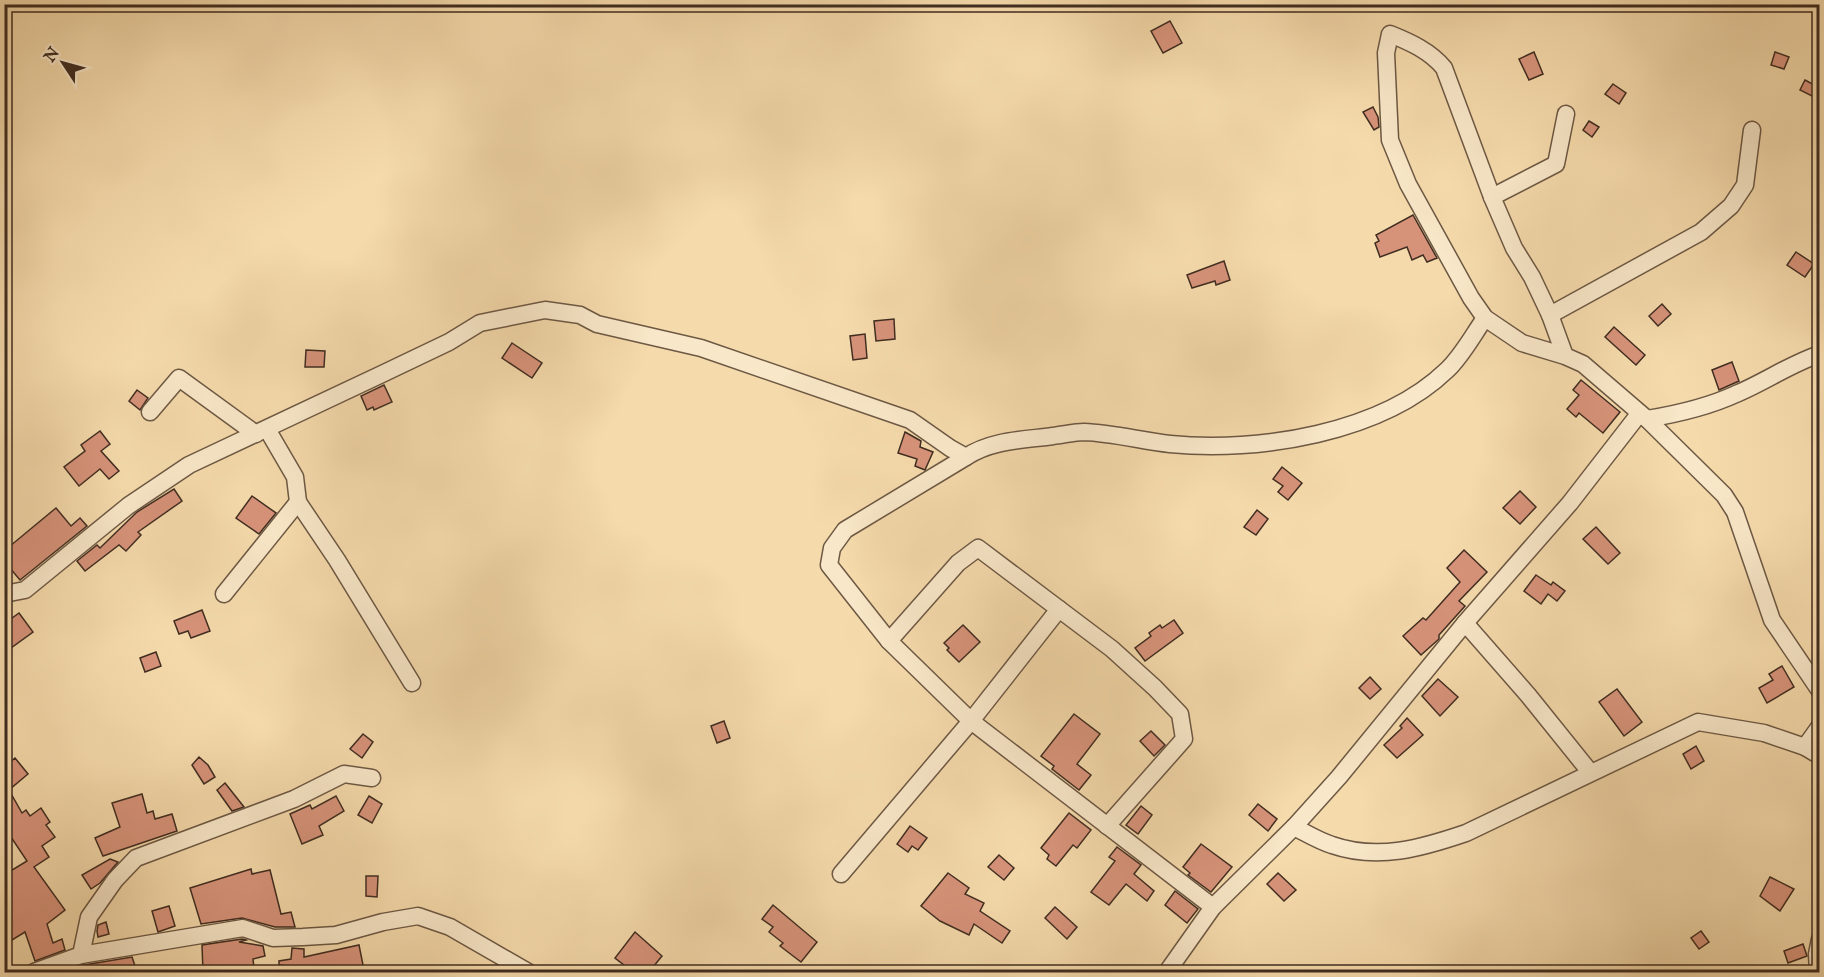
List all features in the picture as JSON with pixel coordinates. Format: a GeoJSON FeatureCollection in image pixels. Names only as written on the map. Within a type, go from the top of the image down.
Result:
{"type":"FeatureCollection","features":[{"type":"Feature","properties":{"kind":"street"},"geometry":{"type":"LineString","coordinates":[[1565,356],[1550,315],[1532,277],[1514,248],[1492,197],[1444,68],[1436,59],[1412,43],[1390,34],[1386,53],[1390,140],[1408,184],[1471,298],[1485,318],[1522,343],[1583,364],[1643,416],[1713,483],[1735,512],[1772,620],[1820,691]]}},
{"type":"Feature","properties":{"kind":"street"},"geometry":{"type":"LineString","coordinates":[[1492,197],[1556,164],[1566,114]]}},
{"type":"Feature","properties":{"kind":"street"},"geometry":{"type":"LineString","coordinates":[[1550,315],[1701,232],[1731,206],[1745,185],[1752,130]]}},
{"type":"Feature","properties":{"kind":"street"},"geometry":{"type":"LineString","coordinates":[[4,594],[25,590],[128,506],[189,465],[449,342],[480,323],[545,310],[580,315],[597,324],[701,348],[910,420],[966,457]]}},
{"type":"Feature","properties":{"kind":"street"},"geometry":{"type":"LineString","coordinates":[[1214,908],[971,721],[889,641],[829,565],[832,548],[845,530],[979,448],[1011,441],[1084,432],[1172,444],[1232,446],[1280,442],[1321,434],[1371,417],[1413,395],[1448,369],[1485,318]]}},
{"type":"Feature","properties":{"kind":"street"},"geometry":{"type":"LineString","coordinates":[[1167,972],[1214,908],[1339,777],[1465,623],[1643,416],[1678,414],[1736,394],[1800,361],[1820,354]]}},
{"type":"Feature","properties":{"kind":"street"},"geometry":{"type":"LineString","coordinates":[[150,412],[179,378],[262,432],[295,477],[298,502],[337,560],[412,683]]}},
{"type":"Feature","properties":{"kind":"street"},"geometry":{"type":"LineString","coordinates":[[224,594],[298,502]]}},
{"type":"Feature","properties":{"kind":"street"},"geometry":{"type":"LineString","coordinates":[[889,641],[958,563],[978,548],[1112,649],[1180,714],[1184,740],[1107,825]]}},
{"type":"Feature","properties":{"kind":"street"},"geometry":{"type":"LineString","coordinates":[[841,874],[971,721],[1059,609]]}},
{"type":"Feature","properties":{"kind":"street"},"geometry":{"type":"LineString","coordinates":[[1465,623],[1528,695],[1590,772]]}},
{"type":"Feature","properties":{"kind":"street"},"geometry":{"type":"LineString","coordinates":[[1294,826],[1331,845],[1360,852],[1392,852],[1425,847],[1466,833],[1698,722],[1764,733],[1804,747],[1820,756]]}},
{"type":"Feature","properties":{"kind":"street"},"geometry":{"type":"LineString","coordinates":[[1804,747],[1820,726]]}},
{"type":"Feature","properties":{"kind":"street"},"geometry":{"type":"LineString","coordinates":[[81,955],[89,917],[115,879],[136,858],[294,799],[344,774],[372,778]]}},
{"type":"Feature","properties":{"kind":"street"},"geometry":{"type":"LineString","coordinates":[[34,972],[81,955],[243,927],[273,938],[336,935],[383,922],[418,916],[450,927],[528,972]]}},
{"type":"Feature","properties":{"kind":"street"},"geometry":{"type":"LineString","coordinates":[[1818,972],[1817,954],[1820,939]]}},
{"type":"Feature","properties":{"kind":"building"},"geometry":{"type":"Polygon","coordinates":[[[1170,21],[1182,43],[1163,53],[1151,31],[1170,21]]]}},
{"type":"Feature","properties":{"kind":"building"},"geometry":{"type":"Polygon","coordinates":[[[1534,52],[1543,74],[1529,80],[1519,59],[1534,52]]]}},
{"type":"Feature","properties":{"kind":"building"},"geometry":{"type":"Polygon","coordinates":[[[1775,52],[1789,57],[1784,69],[1771,65],[1775,52]]]}},
{"type":"Feature","properties":{"kind":"building"},"geometry":{"type":"Polygon","coordinates":[[[1805,80],[1820,88],[1816,98],[1800,90],[1805,80]]]}},
{"type":"Feature","properties":{"kind":"building"},"geometry":{"type":"Polygon","coordinates":[[[1613,84],[1626,93],[1619,104],[1605,94],[1613,84]]]}},
{"type":"Feature","properties":{"kind":"building"},"geometry":{"type":"Polygon","coordinates":[[[1373,107],[1378,117],[1379,127],[1374,130],[1363,112],[1373,107]]]}},
{"type":"Feature","properties":{"kind":"building"},"geometry":{"type":"Polygon","coordinates":[[[1589,121],[1599,127],[1592,137],[1583,130],[1589,121]]]}},
{"type":"Feature","properties":{"kind":"building"},"geometry":{"type":"Polygon","coordinates":[[[1413,215],[1437,258],[1427,262],[1423,255],[1412,260],[1407,247],[1380,257],[1375,243],[1379,241],[1376,235],[1413,215]]]}},
{"type":"Feature","properties":{"kind":"building"},"geometry":{"type":"Polygon","coordinates":[[[1796,252],[1814,264],[1805,277],[1787,265],[1796,252]]]}},
{"type":"Feature","properties":{"kind":"building"},"geometry":{"type":"Polygon","coordinates":[[[1224,261],[1230,280],[1216,285],[1215,281],[1192,288],[1187,275],[1224,261]]]}},
{"type":"Feature","properties":{"kind":"building"},"geometry":{"type":"Polygon","coordinates":[[[1662,304],[1671,314],[1658,326],[1649,316],[1662,304]]]}},
{"type":"Feature","properties":{"kind":"building"},"geometry":{"type":"Polygon","coordinates":[[[894,319],[895,339],[876,341],[874,321],[894,319]]]}},
{"type":"Feature","properties":{"kind":"building"},"geometry":{"type":"Polygon","coordinates":[[[1614,327],[1645,355],[1636,365],[1605,337],[1614,327]]]}},
{"type":"Feature","properties":{"kind":"building"},"geometry":{"type":"Polygon","coordinates":[[[865,334],[867,358],[853,360],[850,336],[865,334]]]}},
{"type":"Feature","properties":{"kind":"building"},"geometry":{"type":"Polygon","coordinates":[[[512,343],[542,363],[532,378],[502,358],[512,343]]]}},
{"type":"Feature","properties":{"kind":"building"},"geometry":{"type":"Polygon","coordinates":[[[306,350],[325,351],[324,367],[305,367],[306,350]]]}},
{"type":"Feature","properties":{"kind":"building"},"geometry":{"type":"Polygon","coordinates":[[[1732,362],[1739,381],[1719,390],[1712,370],[1732,362]]]}},
{"type":"Feature","properties":{"kind":"building"},"geometry":{"type":"Polygon","coordinates":[[[1581,380],[1620,412],[1603,433],[1579,413],[1576,417],[1567,409],[1579,395],[1573,390],[1581,380]]]}},
{"type":"Feature","properties":{"kind":"building"},"geometry":{"type":"Polygon","coordinates":[[[384,385],[392,402],[374,410],[373,407],[367,410],[361,396],[384,385]]]}},
{"type":"Feature","properties":{"kind":"building"},"geometry":{"type":"Polygon","coordinates":[[[137,390],[148,398],[140,410],[129,401],[137,390]]]}},
{"type":"Feature","properties":{"kind":"building"},"geometry":{"type":"Polygon","coordinates":[[[100,431],[110,444],[101,451],[119,471],[109,479],[100,469],[79,486],[64,467],[85,451],[81,445],[100,431]]]}},
{"type":"Feature","properties":{"kind":"building"},"geometry":{"type":"Polygon","coordinates":[[[905,432],[921,441],[920,447],[933,452],[925,470],[915,466],[917,459],[898,453],[905,432]]]}},
{"type":"Feature","properties":{"kind":"building"},"geometry":{"type":"Polygon","coordinates":[[[1282,467],[1302,483],[1288,500],[1278,492],[1283,486],[1273,479],[1282,467]]]}},
{"type":"Feature","properties":{"kind":"building"},"geometry":{"type":"Polygon","coordinates":[[[174,489],[182,501],[138,532],[141,535],[126,551],[119,545],[85,571],[77,561],[97,545],[100,548],[137,512],[174,489]]]}},
{"type":"Feature","properties":{"kind":"building"},"geometry":{"type":"Polygon","coordinates":[[[1520,491],[1536,507],[1520,524],[1503,508],[1520,491]]]}},
{"type":"Feature","properties":{"kind":"building"},"geometry":{"type":"Polygon","coordinates":[[[252,496],[276,513],[259,534],[236,518],[252,496]]]}},
{"type":"Feature","properties":{"kind":"building"},"geometry":{"type":"Polygon","coordinates":[[[56,508],[71,526],[80,518],[87,526],[20,580],[4,561],[4,551],[56,508]]]}},
{"type":"Feature","properties":{"kind":"building"},"geometry":{"type":"Polygon","coordinates":[[[1257,510],[1268,519],[1256,535],[1244,527],[1257,510]]]}},
{"type":"Feature","properties":{"kind":"building"},"geometry":{"type":"Polygon","coordinates":[[[1596,527],[1620,553],[1608,564],[1583,539],[1596,527]]]}},
{"type":"Feature","properties":{"kind":"building"},"geometry":{"type":"Polygon","coordinates":[[[1464,550],[1487,572],[1459,601],[1465,606],[1439,635],[1439,639],[1421,655],[1403,636],[1423,618],[1426,620],[1460,582],[1447,568],[1464,550]]]}},
{"type":"Feature","properties":{"kind":"building"},"geometry":{"type":"Polygon","coordinates":[[[1536,575],[1551,585],[1553,582],[1565,591],[1557,601],[1548,594],[1541,604],[1524,591],[1536,575]]]}},
{"type":"Feature","properties":{"kind":"building"},"geometry":{"type":"Polygon","coordinates":[[[202,610],[210,631],[191,638],[188,631],[179,634],[174,621],[202,610]]]}},
{"type":"Feature","properties":{"kind":"building"},"geometry":{"type":"Polygon","coordinates":[[[19,613],[33,632],[4,653],[4,624],[19,613]]]}},
{"type":"Feature","properties":{"kind":"building"},"geometry":{"type":"Polygon","coordinates":[[[1174,620],[1183,633],[1145,661],[1135,648],[1151,636],[1149,633],[1160,625],[1162,628],[1174,620]]]}},
{"type":"Feature","properties":{"kind":"building"},"geometry":{"type":"Polygon","coordinates":[[[963,625],[980,642],[959,662],[947,650],[949,648],[944,643],[963,625]]]}},
{"type":"Feature","properties":{"kind":"building"},"geometry":{"type":"Polygon","coordinates":[[[156,652],[161,666],[145,672],[140,658],[156,652]]]}},
{"type":"Feature","properties":{"kind":"building"},"geometry":{"type":"Polygon","coordinates":[[[1782,666],[1794,687],[1767,703],[1759,688],[1773,680],[1769,674],[1782,666]]]}},
{"type":"Feature","properties":{"kind":"building"},"geometry":{"type":"Polygon","coordinates":[[[1370,677],[1381,689],[1370,699],[1359,688],[1370,677]]]}},
{"type":"Feature","properties":{"kind":"building"},"geometry":{"type":"Polygon","coordinates":[[[1438,679],[1458,697],[1440,716],[1422,696],[1438,679]]]}},
{"type":"Feature","properties":{"kind":"building"},"geometry":{"type":"Polygon","coordinates":[[[1617,689],[1642,722],[1624,736],[1599,702],[1617,689]]]}},
{"type":"Feature","properties":{"kind":"building"},"geometry":{"type":"Polygon","coordinates":[[[1074,714],[1100,734],[1077,764],[1091,775],[1079,790],[1052,769],[1054,766],[1041,756],[1074,714]]]}},
{"type":"Feature","properties":{"kind":"building"},"geometry":{"type":"Polygon","coordinates":[[[1407,718],[1423,735],[1397,758],[1384,745],[1402,728],[1400,726],[1407,718]]]}},
{"type":"Feature","properties":{"kind":"building"},"geometry":{"type":"Polygon","coordinates":[[[724,721],[730,738],[717,743],[711,726],[724,721]]]}},
{"type":"Feature","properties":{"kind":"building"},"geometry":{"type":"Polygon","coordinates":[[[1151,731],[1165,745],[1154,756],[1140,741],[1151,731]]]}},
{"type":"Feature","properties":{"kind":"building"},"geometry":{"type":"Polygon","coordinates":[[[363,734],[373,742],[362,758],[350,749],[363,734]]]}},
{"type":"Feature","properties":{"kind":"building"},"geometry":{"type":"Polygon","coordinates":[[[1696,746],[1704,761],[1691,769],[1683,754],[1696,746]]]}},
{"type":"Feature","properties":{"kind":"building"},"geometry":{"type":"Polygon","coordinates":[[[199,757],[208,765],[215,777],[204,784],[192,765],[199,757]]]}},
{"type":"Feature","properties":{"kind":"building"},"geometry":{"type":"Polygon","coordinates":[[[15,758],[28,774],[9,790],[22,813],[26,810],[30,816],[41,808],[50,822],[46,825],[55,837],[42,846],[49,857],[34,867],[65,910],[47,924],[53,943],[62,939],[65,950],[35,961],[25,932],[4,945],[4,875],[27,861],[9,834],[4,837],[4,767],[15,758]]]}},
{"type":"Feature","properties":{"kind":"building"},"geometry":{"type":"Polygon","coordinates":[[[225,783],[244,807],[232,811],[217,790],[225,783]]]}},
{"type":"Feature","properties":{"kind":"building"},"geometry":{"type":"Polygon","coordinates":[[[142,794],[147,813],[153,811],[155,819],[172,814],[177,831],[103,856],[95,838],[120,827],[112,803],[142,794]]]}},
{"type":"Feature","properties":{"kind":"building"},"geometry":{"type":"Polygon","coordinates":[[[336,796],[344,811],[319,826],[323,835],[302,844],[290,814],[310,805],[312,809],[336,796]]]}},
{"type":"Feature","properties":{"kind":"building"},"geometry":{"type":"Polygon","coordinates":[[[369,796],[382,804],[372,823],[358,815],[369,796]]]}},
{"type":"Feature","properties":{"kind":"building"},"geometry":{"type":"Polygon","coordinates":[[[1258,804],[1277,819],[1268,831],[1249,815],[1258,804]]]}},
{"type":"Feature","properties":{"kind":"building"},"geometry":{"type":"Polygon","coordinates":[[[1141,806],[1152,815],[1138,834],[1126,825],[1141,806]]]}},
{"type":"Feature","properties":{"kind":"building"},"geometry":{"type":"Polygon","coordinates":[[[1069,813],[1091,830],[1077,848],[1073,845],[1056,866],[1047,859],[1049,855],[1041,848],[1069,813]]]}},
{"type":"Feature","properties":{"kind":"building"},"geometry":{"type":"Polygon","coordinates":[[[910,826],[927,838],[918,850],[912,846],[908,852],[897,844],[910,826]]]}},
{"type":"Feature","properties":{"kind":"building"},"geometry":{"type":"Polygon","coordinates":[[[1201,844],[1232,867],[1211,892],[1188,875],[1190,873],[1183,867],[1201,844]]]}},
{"type":"Feature","properties":{"kind":"building"},"geometry":{"type":"Polygon","coordinates":[[[1117,847],[1141,865],[1134,874],[1154,891],[1147,901],[1126,884],[1109,905],[1091,892],[1115,861],[1109,857],[1117,847]]]}},
{"type":"Feature","properties":{"kind":"building"},"geometry":{"type":"Polygon","coordinates":[[[999,855],[1014,868],[1004,880],[988,867],[999,855]]]}},
{"type":"Feature","properties":{"kind":"building"},"geometry":{"type":"Polygon","coordinates":[[[110,859],[118,862],[100,883],[91,889],[82,875],[110,859]]]}},
{"type":"Feature","properties":{"kind":"building"},"geometry":{"type":"Polygon","coordinates":[[[251,869],[252,874],[270,870],[281,914],[291,912],[295,927],[275,927],[242,918],[201,924],[190,888],[251,869]]]}},
{"type":"Feature","properties":{"kind":"building"},"geometry":{"type":"Polygon","coordinates":[[[948,873],[969,888],[965,894],[984,903],[980,911],[1010,931],[1002,943],[974,924],[969,935],[940,921],[921,906],[948,873]]]}},
{"type":"Feature","properties":{"kind":"building"},"geometry":{"type":"Polygon","coordinates":[[[1278,873],[1296,890],[1284,901],[1267,884],[1278,873]]]}},
{"type":"Feature","properties":{"kind":"building"},"geometry":{"type":"Polygon","coordinates":[[[366,876],[378,876],[377,897],[366,896],[366,876]]]}},
{"type":"Feature","properties":{"kind":"building"},"geometry":{"type":"Polygon","coordinates":[[[1770,877],[1794,889],[1780,911],[1760,896],[1770,877]]]}},
{"type":"Feature","properties":{"kind":"building"},"geometry":{"type":"Polygon","coordinates":[[[1175,891],[1198,909],[1187,923],[1165,905],[1175,891]]]}},
{"type":"Feature","properties":{"kind":"building"},"geometry":{"type":"Polygon","coordinates":[[[773,905],[817,942],[801,962],[780,946],[783,943],[769,932],[773,927],[762,919],[773,905]]]}},
{"type":"Feature","properties":{"kind":"building"},"geometry":{"type":"Polygon","coordinates":[[[169,906],[175,926],[158,932],[152,911],[169,906]]]}},
{"type":"Feature","properties":{"kind":"building"},"geometry":{"type":"Polygon","coordinates":[[[1055,907],[1077,927],[1067,939],[1045,918],[1055,907]]]}},
{"type":"Feature","properties":{"kind":"building"},"geometry":{"type":"Polygon","coordinates":[[[106,922],[109,934],[98,937],[98,925],[106,922]]]}},
{"type":"Feature","properties":{"kind":"building"},"geometry":{"type":"Polygon","coordinates":[[[1701,931],[1709,942],[1699,949],[1691,938],[1701,931]]]}},
{"type":"Feature","properties":{"kind":"building"},"geometry":{"type":"Polygon","coordinates":[[[635,932],[662,956],[649,972],[633,972],[615,958],[635,932]]]}},
{"type":"Feature","properties":{"kind":"building"},"geometry":{"type":"Polygon","coordinates":[[[246,940],[239,942],[263,946],[265,956],[253,959],[254,968],[238,969],[238,972],[203,972],[202,945],[246,940]]]}},
{"type":"Feature","properties":{"kind":"building"},"geometry":{"type":"Polygon","coordinates":[[[1803,944],[1807,956],[1788,963],[1784,951],[1803,944]]]}},
{"type":"Feature","properties":{"kind":"building"},"geometry":{"type":"Polygon","coordinates":[[[359,945],[364,970],[308,972],[307,968],[279,965],[279,961],[291,959],[292,948],[304,949],[304,957],[359,945]]]}},
{"type":"Feature","properties":{"kind":"building"},"geometry":{"type":"Polygon","coordinates":[[[132,957],[137,972],[63,972],[84,965],[132,957]]]}}]}
